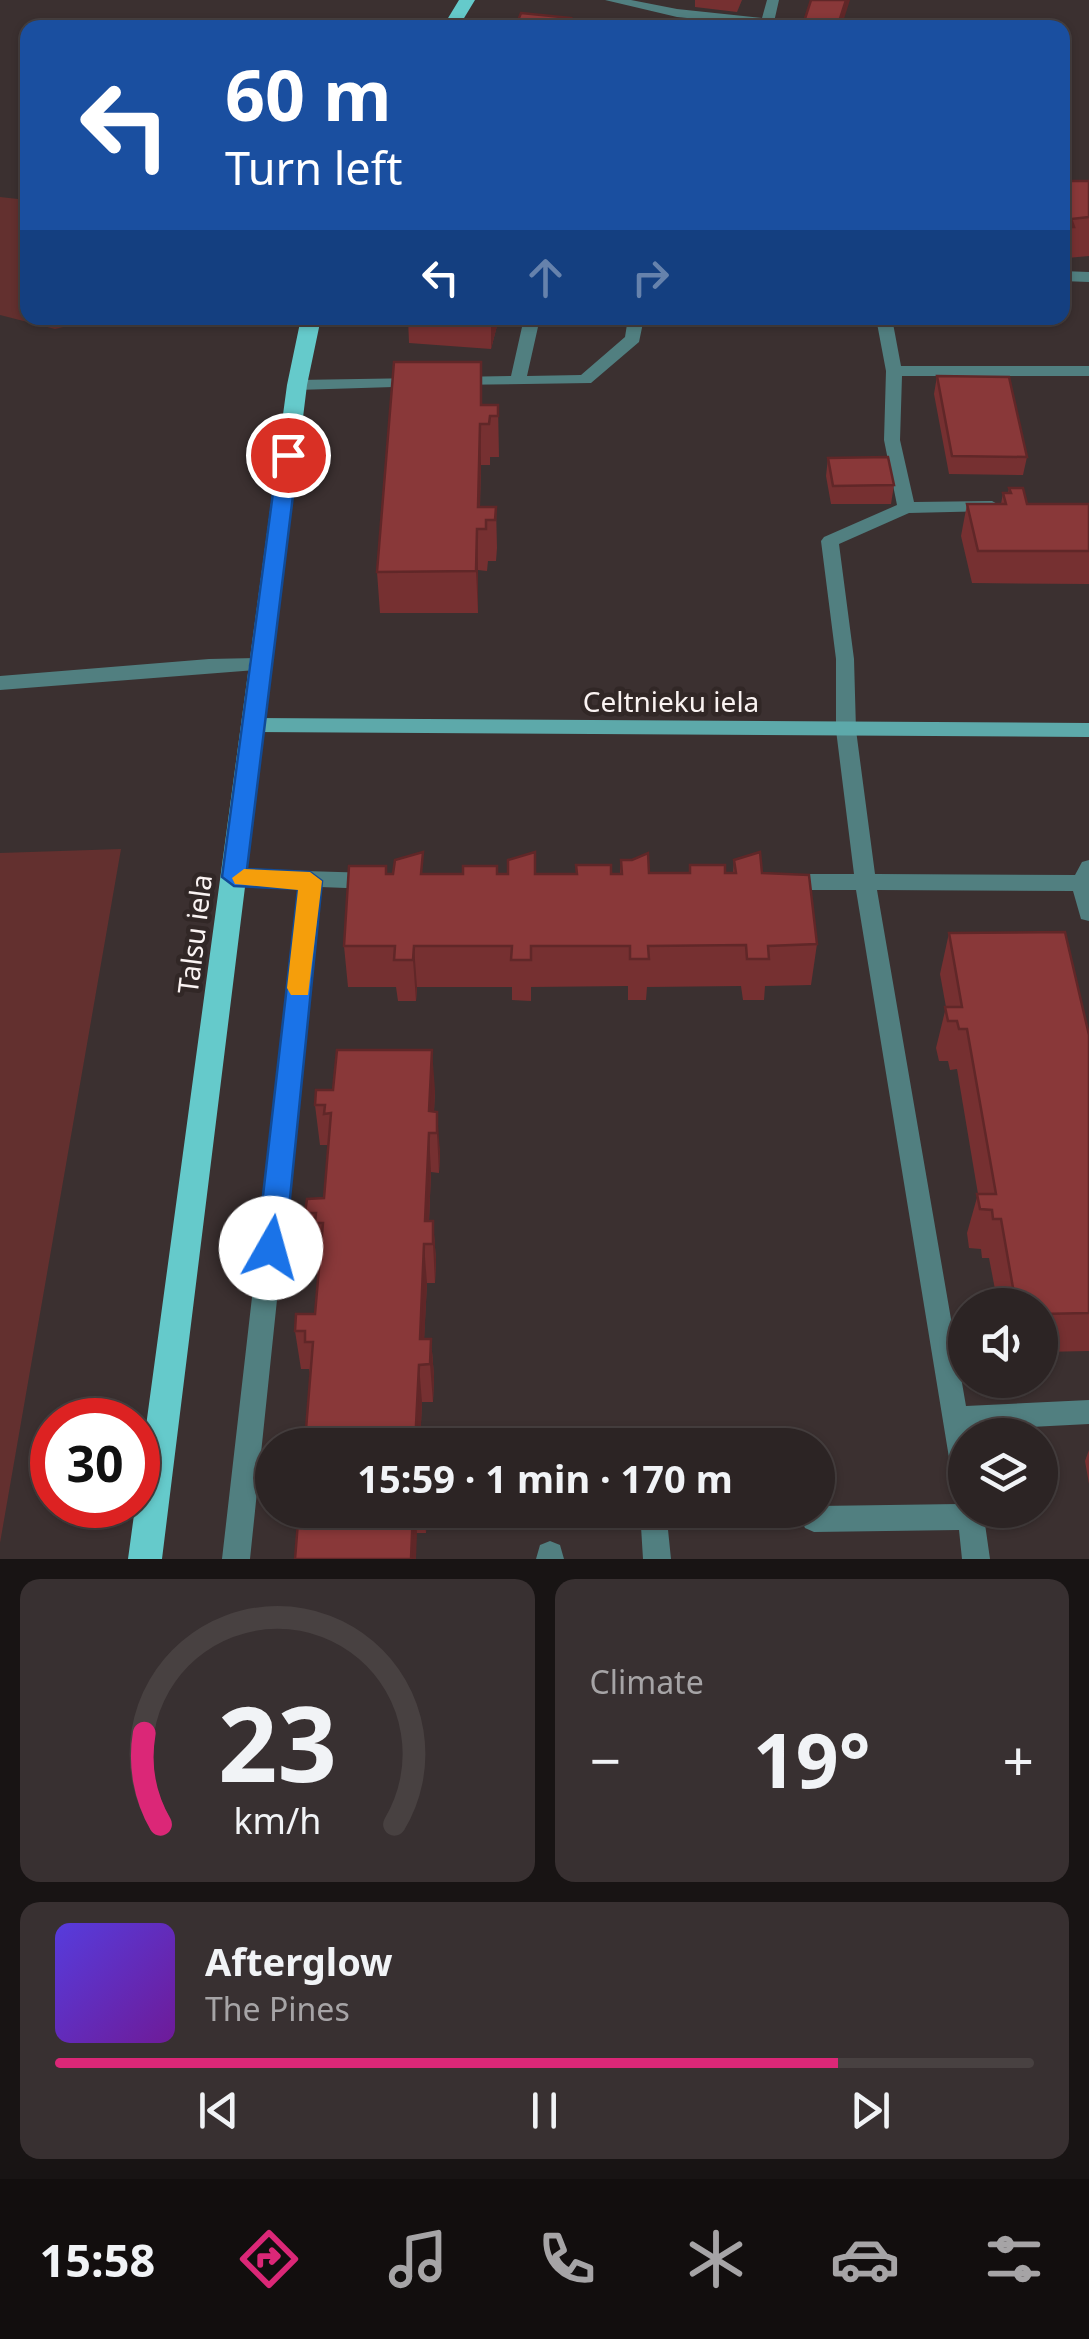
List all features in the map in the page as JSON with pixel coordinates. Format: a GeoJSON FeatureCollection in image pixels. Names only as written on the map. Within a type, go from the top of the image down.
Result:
{"type":"FeatureCollection","features":[{"type":"Feature","properties":{"kind":"main road","name":"Talsu iela"},"geometry":{"type":"LineString","coordinates":[[145,1559],[297,385],[309,325]]}},
{"type":"Feature","properties":{"kind":"street"},"geometry":{"type":"LineString","coordinates":[[455,0],[467,1]]}},
{"type":"Feature","properties":{"kind":"street"},"geometry":{"type":"LineString","coordinates":[[611,0],[677,13],[747,20]]}},
{"type":"Feature","properties":{"kind":"street"},"geometry":{"type":"LineString","coordinates":[[518,381],[530,325]]}},
{"type":"Feature","properties":{"kind":"street"},"geometry":{"type":"LineString","coordinates":[[297,385],[585,380],[633,339],[635,325]]}},
{"type":"Feature","properties":{"kind":"street"},"geometry":{"type":"LineString","coordinates":[[885,325],[894,371],[892,440],[906,508]]}},
{"type":"Feature","properties":{"kind":"street"},"geometry":{"type":"LineString","coordinates":[[894,371],[1089,371]]}},
{"type":"Feature","properties":{"kind":"street"},"geometry":{"type":"LineString","coordinates":[[957,1418],[856,826],[846,730],[846,659],[830,541],[906,508],[1016,506]]}},
{"type":"Feature","properties":{"kind":"street"},"geometry":{"type":"LineString","coordinates":[[0,683],[261,664]]}},
{"type":"Feature","properties":{"kind":"street","name":"Celtnieku iela"},"geometry":{"type":"LineString","coordinates":[[252,725],[1089,730]]}},
{"type":"Feature","properties":{"kind":"street"},"geometry":{"type":"LineString","coordinates":[[768,882],[1085,875],[1089,913]]}},
{"type":"Feature","properties":{"kind":"street"},"geometry":{"type":"LineString","coordinates":[[234,877],[390,882]]}},
{"type":"Feature","properties":{"kind":"street"},"geometry":{"type":"LineString","coordinates":[[236,1559],[310,881]]}},
{"type":"Feature","properties":{"kind":"street"},"geometry":{"type":"LineString","coordinates":[[976,1418],[1089,1412]]}},
{"type":"Feature","properties":{"kind":"street"},"geometry":{"type":"LineString","coordinates":[[835,1518],[948,1515]]}},
{"type":"Feature","properties":{"kind":"street"},"geometry":{"type":"LineString","coordinates":[[654,1528],[657,1559]]}},
{"type":"Feature","properties":{"kind":"street"},"geometry":{"type":"LineString","coordinates":[[972,1528],[976,1559]]}},
{"type":"Feature","properties":{"kind":"shaded area"},"geometry":{"type":"Polygon","coordinates":[[[0,197],[20,199],[20,320],[0,315],[0,197]]]}},
{"type":"Feature","properties":{"kind":"shaded area"},"geometry":{"type":"Polygon","coordinates":[[[39,325],[71,325],[55,329],[39,325]]]}},
{"type":"Feature","properties":{"kind":"shaded area"},"geometry":{"type":"Polygon","coordinates":[[[121,849],[0,1543],[0,853],[121,849]]]}},
{"type":"Feature","properties":{"kind":"building"},"geometry":{"type":"Polygon","coordinates":[[[811,0],[846,0],[840,20],[805,20],[811,0]]]}},
{"type":"Feature","properties":{"kind":"building"},"geometry":{"type":"Polygon","coordinates":[[[521,13],[571,18],[570,20],[518,20],[521,13]]]}},
{"type":"Feature","properties":{"kind":"building"},"geometry":{"type":"Polygon","coordinates":[[[1070,181],[1089,181],[1089,217],[1071,219],[1074,227],[1070,227],[1070,181]]]}},
{"type":"Feature","properties":{"kind":"building"},"geometry":{"type":"Polygon","coordinates":[[[394,362],[481,362],[481,405],[498,405],[498,416],[490,416],[489,424],[480,424],[478,507],[496,507],[495,520],[486,520],[486,529],[477,529],[476,571],[377,572],[394,362]]]}},
{"type":"Feature","properties":{"kind":"building"},"geometry":{"type":"Polygon","coordinates":[[[937,376],[1009,377],[1027,457],[952,456],[937,376]]]}},
{"type":"Feature","properties":{"kind":"building"},"geometry":{"type":"Polygon","coordinates":[[[888,457],[894,485],[833,486],[828,458],[888,457]]]}},
{"type":"Feature","properties":{"kind":"building"},"geometry":{"type":"Polygon","coordinates":[[[1009,488],[1023,488],[1027,504],[1089,504],[1089,551],[978,551],[967,504],[1006,504],[1003,493],[1011,493],[1009,488]]]}},
{"type":"Feature","properties":{"kind":"building"},"geometry":{"type":"Polygon","coordinates":[[[423,852],[421,874],[463,874],[463,866],[497,866],[497,874],[508,874],[508,860],[535,852],[535,874],[577,874],[576,865],[611,865],[611,874],[622,874],[621,860],[648,853],[649,873],[690,873],[690,865],[725,865],[725,873],[736,873],[734,860],[760,852],[762,873],[809,875],[817,944],[768,946],[769,959],[747,959],[746,945],[648,946],[649,959],[630,959],[630,946],[531,946],[531,960],[511,960],[512,946],[414,946],[413,960],[394,960],[395,946],[344,946],[349,866],[386,866],[386,874],[393,874],[395,860],[423,852]]]}},
{"type":"Feature","properties":{"kind":"building"},"geometry":{"type":"Polygon","coordinates":[[[1065,932],[1089,1035],[1089,1313],[1058,1314],[1058,1288],[1013,1288],[1001,1219],[993,1219],[992,1210],[980,1209],[977,1194],[996,1194],[967,1029],[959,1029],[957,1021],[948,1021],[945,1007],[962,1007],[949,933],[1065,932]]]}},
{"type":"Feature","properties":{"kind":"building"},"geometry":{"type":"Polygon","coordinates":[[[337,1050],[432,1050],[429,1111],[437,1112],[437,1133],[429,1133],[425,1221],[433,1221],[433,1244],[424,1244],[420,1339],[431,1339],[430,1364],[419,1365],[416,1428],[306,1428],[313,1342],[305,1342],[305,1331],[295,1331],[296,1314],[315,1314],[323,1223],[315,1223],[316,1213],[305,1213],[307,1199],[324,1198],[331,1113],[324,1114],[325,1105],[315,1105],[316,1090],[333,1090],[337,1050]]]}},
{"type":"Feature","properties":{"kind":"building"},"geometry":{"type":"Polygon","coordinates":[[[298,1528],[412,1528],[411,1559],[295,1559],[298,1528]]]}},
{"type":"Feature","properties":{"kind":"slow traffic"},"geometry":{"type":"LineString","coordinates":[[244,878],[310,881],[300,988]]}},
{"type":"Feature","properties":{"kind":"route"},"geometry":{"type":"LineString","coordinates":[[271,1248],[310,881],[234,877],[288,455]]}}]}
